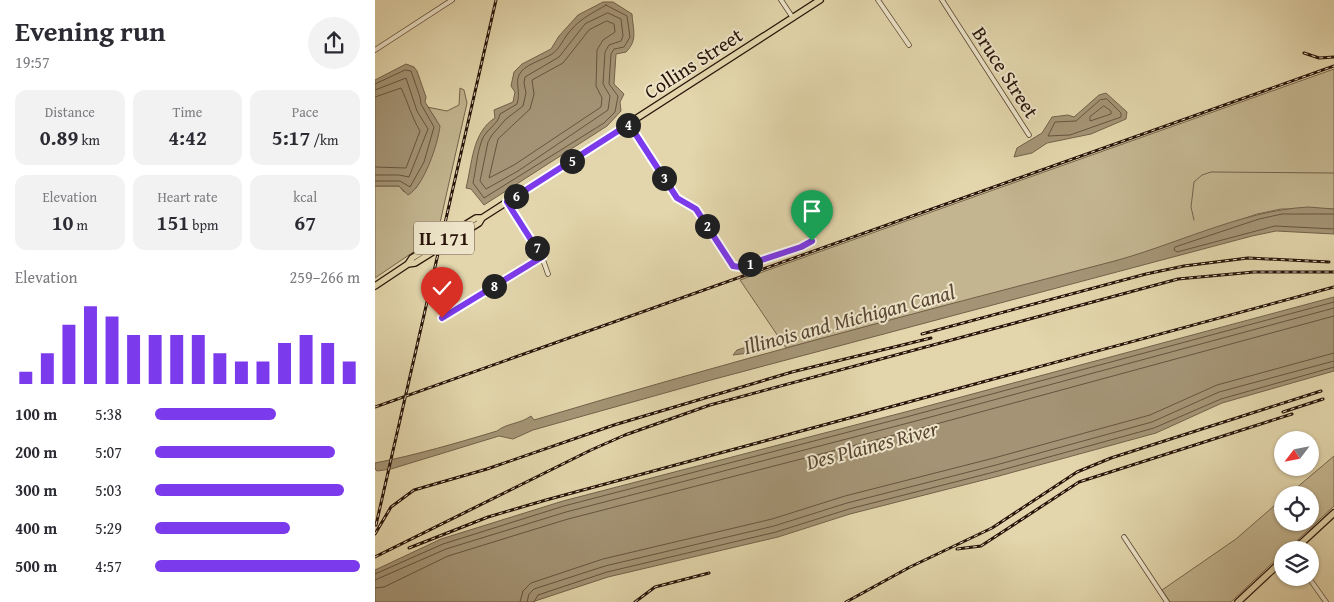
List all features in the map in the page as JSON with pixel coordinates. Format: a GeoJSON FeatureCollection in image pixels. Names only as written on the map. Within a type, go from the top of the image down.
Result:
{"type":"FeatureCollection","features":[{"type":"Feature","properties":{"kind":"main road","name":"Collins Street"},"geometry":{"type":"LineString","coordinates":[[375,286],[408,264],[415,263],[479,223],[482,218],[820,0]]}},
{"type":"Feature","properties":{"kind":"main road"},"geometry":{"type":"LineString","coordinates":[[1304,541],[1334,513]]}},
{"type":"Feature","properties":{"kind":"main road"},"geometry":{"type":"LineString","coordinates":[[1238,602],[1274,568]]}},
{"type":"Feature","properties":{"kind":"street"},"geometry":{"type":"LineString","coordinates":[[375,50],[452,0]]}},
{"type":"Feature","properties":{"kind":"street"},"geometry":{"type":"LineString","coordinates":[[781,0],[793,18]]}},
{"type":"Feature","properties":{"kind":"street"},"geometry":{"type":"LineString","coordinates":[[878,0],[909,45]]}},
{"type":"Feature","properties":{"kind":"street","name":"Bruce Street"},"geometry":{"type":"LineString","coordinates":[[942,0],[1029,136]]}},
{"type":"Feature","properties":{"kind":"street"},"geometry":{"type":"LineString","coordinates":[[629,124],[677,198],[696,209],[733,266],[740,267],[808,244],[812,241],[813,235],[805,221]]}},
{"type":"Feature","properties":{"kind":"street"},"geometry":{"type":"LineString","coordinates":[[507,202],[542,257],[548,274]]}},
{"type":"Feature","properties":{"kind":"street"},"geometry":{"type":"LineString","coordinates":[[442,318],[542,257]]}},
{"type":"Feature","properties":{"kind":"street"},"geometry":{"type":"LineString","coordinates":[[1124,537],[1167,602]]}},
{"type":"Feature","properties":{"kind":"street"},"geometry":{"type":"LineString","coordinates":[[1315,586],[1326,602]]}},
{"type":"Feature","properties":{"kind":"shaded area"},"geometry":{"type":"Polygon","coordinates":[[[1334,69],[1334,209],[1281,209],[1257,214],[1131,257],[786,348],[740,280],[1334,69]]]}},
{"type":"Feature","properties":{"kind":"shaded area"},"geometry":{"type":"Polygon","coordinates":[[[460,88],[464,90],[467,103],[437,236],[375,278],[375,186],[399,186],[404,192],[416,188],[432,154],[437,135],[438,127],[436,120],[427,107],[447,111],[459,105],[460,88]]]}},
{"type":"Feature","properties":{"kind":"shaded area"},"geometry":{"type":"Polygon","coordinates":[[[1334,456],[1334,506],[1319,520],[1319,486],[1299,486],[1310,476],[1319,476],[1319,469],[1334,456]]]}},
{"type":"Feature","properties":{"kind":"shaded area"},"geometry":{"type":"Polygon","coordinates":[[[1274,506],[1274,531],[1307,531],[1297,541],[1274,541],[1274,562],[1231,602],[1170,602],[1162,590],[1236,539],[1274,506]]]}},
{"type":"Feature","properties":{"kind":"water"},"geometry":{"type":"Polygon","coordinates":[[[603,2],[613,2],[632,14],[634,34],[630,48],[626,52],[616,54],[614,84],[624,94],[620,102],[621,111],[607,126],[484,205],[471,189],[466,188],[474,150],[477,140],[487,124],[495,118],[494,110],[513,102],[515,92],[511,86],[514,72],[522,64],[551,49],[559,36],[578,15],[603,2]]]}},
{"type":"Feature","properties":{"kind":"water"},"geometry":{"type":"Polygon","coordinates":[[[406,64],[414,67],[417,71],[426,97],[425,102],[440,126],[425,174],[414,190],[408,195],[399,186],[375,186],[375,80],[406,64]]]}},
{"type":"Feature","properties":{"kind":"water"},"geometry":{"type":"Polygon","coordinates":[[[1106,93],[1127,112],[1126,119],[1091,134],[1047,143],[1032,153],[1014,157],[1017,148],[1042,133],[1052,117],[1068,115],[1074,117],[1099,95],[1106,93]]]}},
{"type":"Feature","properties":{"kind":"water","name":"Illinois and Michigan Canal"},"geometry":{"type":"Polygon","coordinates":[[[1308,207],[1334,209],[1334,234],[1276,231],[1252,236],[711,380],[533,430],[513,439],[499,436],[391,469],[377,471],[375,469],[375,463],[421,453],[497,431],[531,416],[534,420],[748,358],[1107,263],[1257,215],[1308,207]]]}},
{"type":"Feature","properties":{"kind":"water","name":"Des Plaines River"},"geometry":{"type":"Polygon","coordinates":[[[1334,297],[1334,371],[1222,403],[1156,433],[850,514],[778,537],[608,577],[532,602],[375,602],[375,570],[441,539],[563,501],[1334,297]]]}},
{"type":"Feature","properties":{"kind":"water"},"geometry":{"type":"Polygon","coordinates":[[[772,339],[784,343],[756,352],[733,355],[737,350],[772,339]]]}},
{"type":"Feature","properties":{"kind":"waterway"},"geometry":{"type":"LineString","coordinates":[[1194,220],[1191,207],[1194,182],[1202,175],[1211,172],[1334,173]]}},
{"type":"Feature","properties":{"kind":"railway"},"geometry":{"type":"LineString","coordinates":[[376,525],[496,0]]}},
{"type":"Feature","properties":{"kind":"railway"},"geometry":{"type":"LineString","coordinates":[[1304,53],[1319,58],[1334,57]]}},
{"type":"Feature","properties":{"kind":"railway"},"geometry":{"type":"LineString","coordinates":[[375,407],[1334,66]]}},
{"type":"Feature","properties":{"kind":"railway"},"geometry":{"type":"LineString","coordinates":[[922,334],[1146,274],[1184,266],[1248,258],[1329,262]]}},
{"type":"Feature","properties":{"kind":"railway"},"geometry":{"type":"LineString","coordinates":[[375,557],[591,450],[625,435],[710,405],[1178,279],[1254,272],[1334,272]]}},
{"type":"Feature","properties":{"kind":"railway"},"geometry":{"type":"LineString","coordinates":[[409,548],[488,517],[546,500],[1334,287]]}},
{"type":"Feature","properties":{"kind":"railway"},"geometry":{"type":"LineString","coordinates":[[375,534],[391,507],[414,490],[487,469],[614,425],[792,372],[931,338]]}},
{"type":"Feature","properties":{"kind":"railway"},"geometry":{"type":"LineString","coordinates":[[846,602],[910,567],[992,528],[1077,472],[1111,458],[1321,391]]}},
{"type":"Feature","properties":{"kind":"railway"},"geometry":{"type":"LineString","coordinates":[[1283,412],[1323,399]]}},
{"type":"Feature","properties":{"kind":"railway"},"geometry":{"type":"LineString","coordinates":[[957,549],[981,546],[1079,482],[1292,414]]}},
{"type":"Feature","properties":{"kind":"railway"},"geometry":{"type":"LineString","coordinates":[[635,602],[655,587],[709,573]]}},
{"type":"Feature","properties":{"kind":"route"},"geometry":{"type":"LineString","coordinates":[[442,318],[542,257],[507,202],[629,124],[677,198],[690,203],[696,209],[733,266],[740,267],[801,247],[812,241]]}}]}
